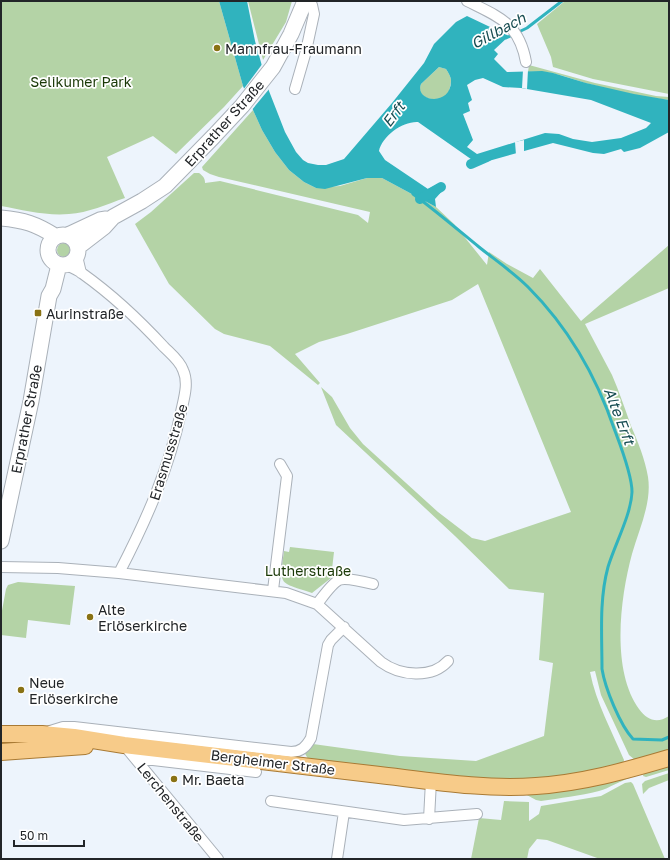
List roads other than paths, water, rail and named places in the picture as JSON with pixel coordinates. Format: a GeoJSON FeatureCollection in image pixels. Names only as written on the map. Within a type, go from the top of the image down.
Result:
{"type":"FeatureCollection","features":[{"type":"Feature","properties":{"kind":"main road","name":"Erprather Straße"},"geometry":{"type":"LineString","coordinates":[[1,541],[31,401],[49,296],[53,289],[63,251],[100,220],[113,217],[150,196],[172,180],[242,106],[272,67],[291,34],[307,1]]}},
{"type":"Feature","properties":{"kind":"main road"},"geometry":{"type":"LineString","coordinates":[[1,219],[30,230],[63,251]]}},
{"type":"Feature","properties":{"kind":"main road","name":"Bergheimer Straße"},"geometry":{"type":"LineString","coordinates":[[1,734],[42,734],[74,737],[120,744],[431,781],[505,787],[556,784],[599,778],[669,758]]}},
{"type":"Feature","properties":{"kind":"main road","name":"Bergheimer Straße"},"geometry":{"type":"LineString","coordinates":[[1,752],[120,744]]}},
{"type":"Feature","properties":{"kind":"street","name":"Erprather Straße"},"geometry":{"type":"LineString","coordinates":[[295,89],[306,51],[314,14],[312,5],[307,1]]}},
{"type":"Feature","properties":{"kind":"street"},"geometry":{"type":"LineString","coordinates":[[467,1],[502,19],[510,26],[519,39],[525,53],[526,62]]}},
{"type":"Feature","properties":{"kind":"street","name":"Erasmusstraße"},"geometry":{"type":"LineString","coordinates":[[63,251],[82,273],[122,306],[151,333],[179,363],[184,371],[186,379],[185,394],[179,421],[162,481],[146,519],[119,573]]}},
{"type":"Feature","properties":{"kind":"street"},"geometry":{"type":"LineString","coordinates":[[273,590],[287,476],[280,464]]}},
{"type":"Feature","properties":{"kind":"street"},"geometry":{"type":"LineString","coordinates":[[1,567],[58,568],[119,573],[273,590],[298,596],[317,604],[381,662],[399,672],[415,673],[437,670],[448,661]]}},
{"type":"Feature","properties":{"kind":"street"},"geometry":{"type":"LineString","coordinates":[[317,604],[334,583],[339,580],[344,579],[373,584]]}},
{"type":"Feature","properties":{"kind":"street","name":"Bergheimer Straße"},"geometry":{"type":"LineString","coordinates":[[42,734],[53,730],[74,727],[294,752],[306,746],[311,738],[326,651],[330,640],[344,627]]}},
{"type":"Feature","properties":{"kind":"street","name":"Lerchenstraße"},"geometry":{"type":"LineString","coordinates":[[120,744],[136,758],[218,859]]}},
{"type":"Feature","properties":{"kind":"street","name":"Bergheimer Straße"},"geometry":{"type":"LineString","coordinates":[[136,758],[256,772]]}},
{"type":"Feature","properties":{"kind":"street"},"geometry":{"type":"LineString","coordinates":[[429,819],[431,781]]}},
{"type":"Feature","properties":{"kind":"street"},"geometry":{"type":"LineString","coordinates":[[271,801],[404,820],[477,814]]}},
{"type":"Feature","properties":{"kind":"street"},"geometry":{"type":"LineString","coordinates":[[337,859],[344,812]]}},
{"type":"Feature","properties":{"kind":"water","name":"Erft"},"geometry":{"type":"Polygon","coordinates":[[[219,1],[247,1],[255,41],[269,91],[285,132],[296,152],[303,160],[308,163],[326,165],[344,159],[424,63],[434,44],[456,22],[467,16],[509,36],[494,50],[498,54],[494,59],[507,72],[542,71],[634,94],[669,100],[669,132],[640,148],[624,152],[621,149],[604,154],[593,153],[553,143],[478,164],[418,122],[412,122],[394,130],[384,140],[379,151],[385,160],[428,189],[438,184],[443,190],[435,199],[436,207],[382,178],[367,178],[325,189],[316,188],[304,182],[289,170],[275,152],[262,130],[243,86],[219,1]],[[439,67],[421,84],[420,90],[423,95],[428,98],[440,98],[446,95],[450,89],[451,80],[449,74],[446,69],[439,67]],[[483,78],[475,80],[467,85],[472,100],[468,103],[470,111],[463,114],[473,140],[467,147],[477,154],[545,133],[559,134],[573,139],[592,142],[621,138],[646,128],[651,123],[591,100],[521,88],[503,87],[483,78]]]}},
{"type":"Feature","properties":{"kind":"waterway","name":"Gillbach"},"geometry":{"type":"LineString","coordinates":[[506,38],[527,28],[562,1]]}},
{"type":"Feature","properties":{"kind":"waterway"},"geometry":{"type":"LineString","coordinates":[[471,164],[487,157]]}},
{"type":"Feature","properties":{"kind":"waterway"},"geometry":{"type":"LineString","coordinates":[[420,199],[441,187]]}},
{"type":"Feature","properties":{"kind":"waterway","name":"Alte Erft"},"geometry":{"type":"LineString","coordinates":[[413,194],[510,271],[542,302],[556,319],[580,354],[608,411],[626,461],[632,485],[632,492],[629,510],[611,558],[605,579],[602,605],[602,669],[606,686],[614,706],[623,725],[633,739],[662,740],[669,737]]}},
{"type":"Feature","properties":{"kind":"place","name":"Mannfrau-Fraumann"},"geometry":{"type":"Point","coordinates":[217,48]}},
{"type":"Feature","properties":{"kind":"place","name":"Aurinstraße"},"geometry":{"type":"Point","coordinates":[38,313]}},
{"type":"Feature","properties":{"kind":"place","name":"Alte Erlöserkirche"},"geometry":{"type":"Point","coordinates":[90,617]}},
{"type":"Feature","properties":{"kind":"place","name":"Neue Erlöserkirche"},"geometry":{"type":"Point","coordinates":[21,690]}},
{"type":"Feature","properties":{"kind":"place","name":"Mr. Baeta"},"geometry":{"type":"Point","coordinates":[174,779]}},
{"type":"Feature","properties":{"kind":"park label","name":"Selikumer Park"},"geometry":{"type":"Point","coordinates":[81,81]}},
{"type":"Feature","properties":{"kind":"park label","name":"Lutherstraße"},"geometry":{"type":"Point","coordinates":[308,570]}}]}
